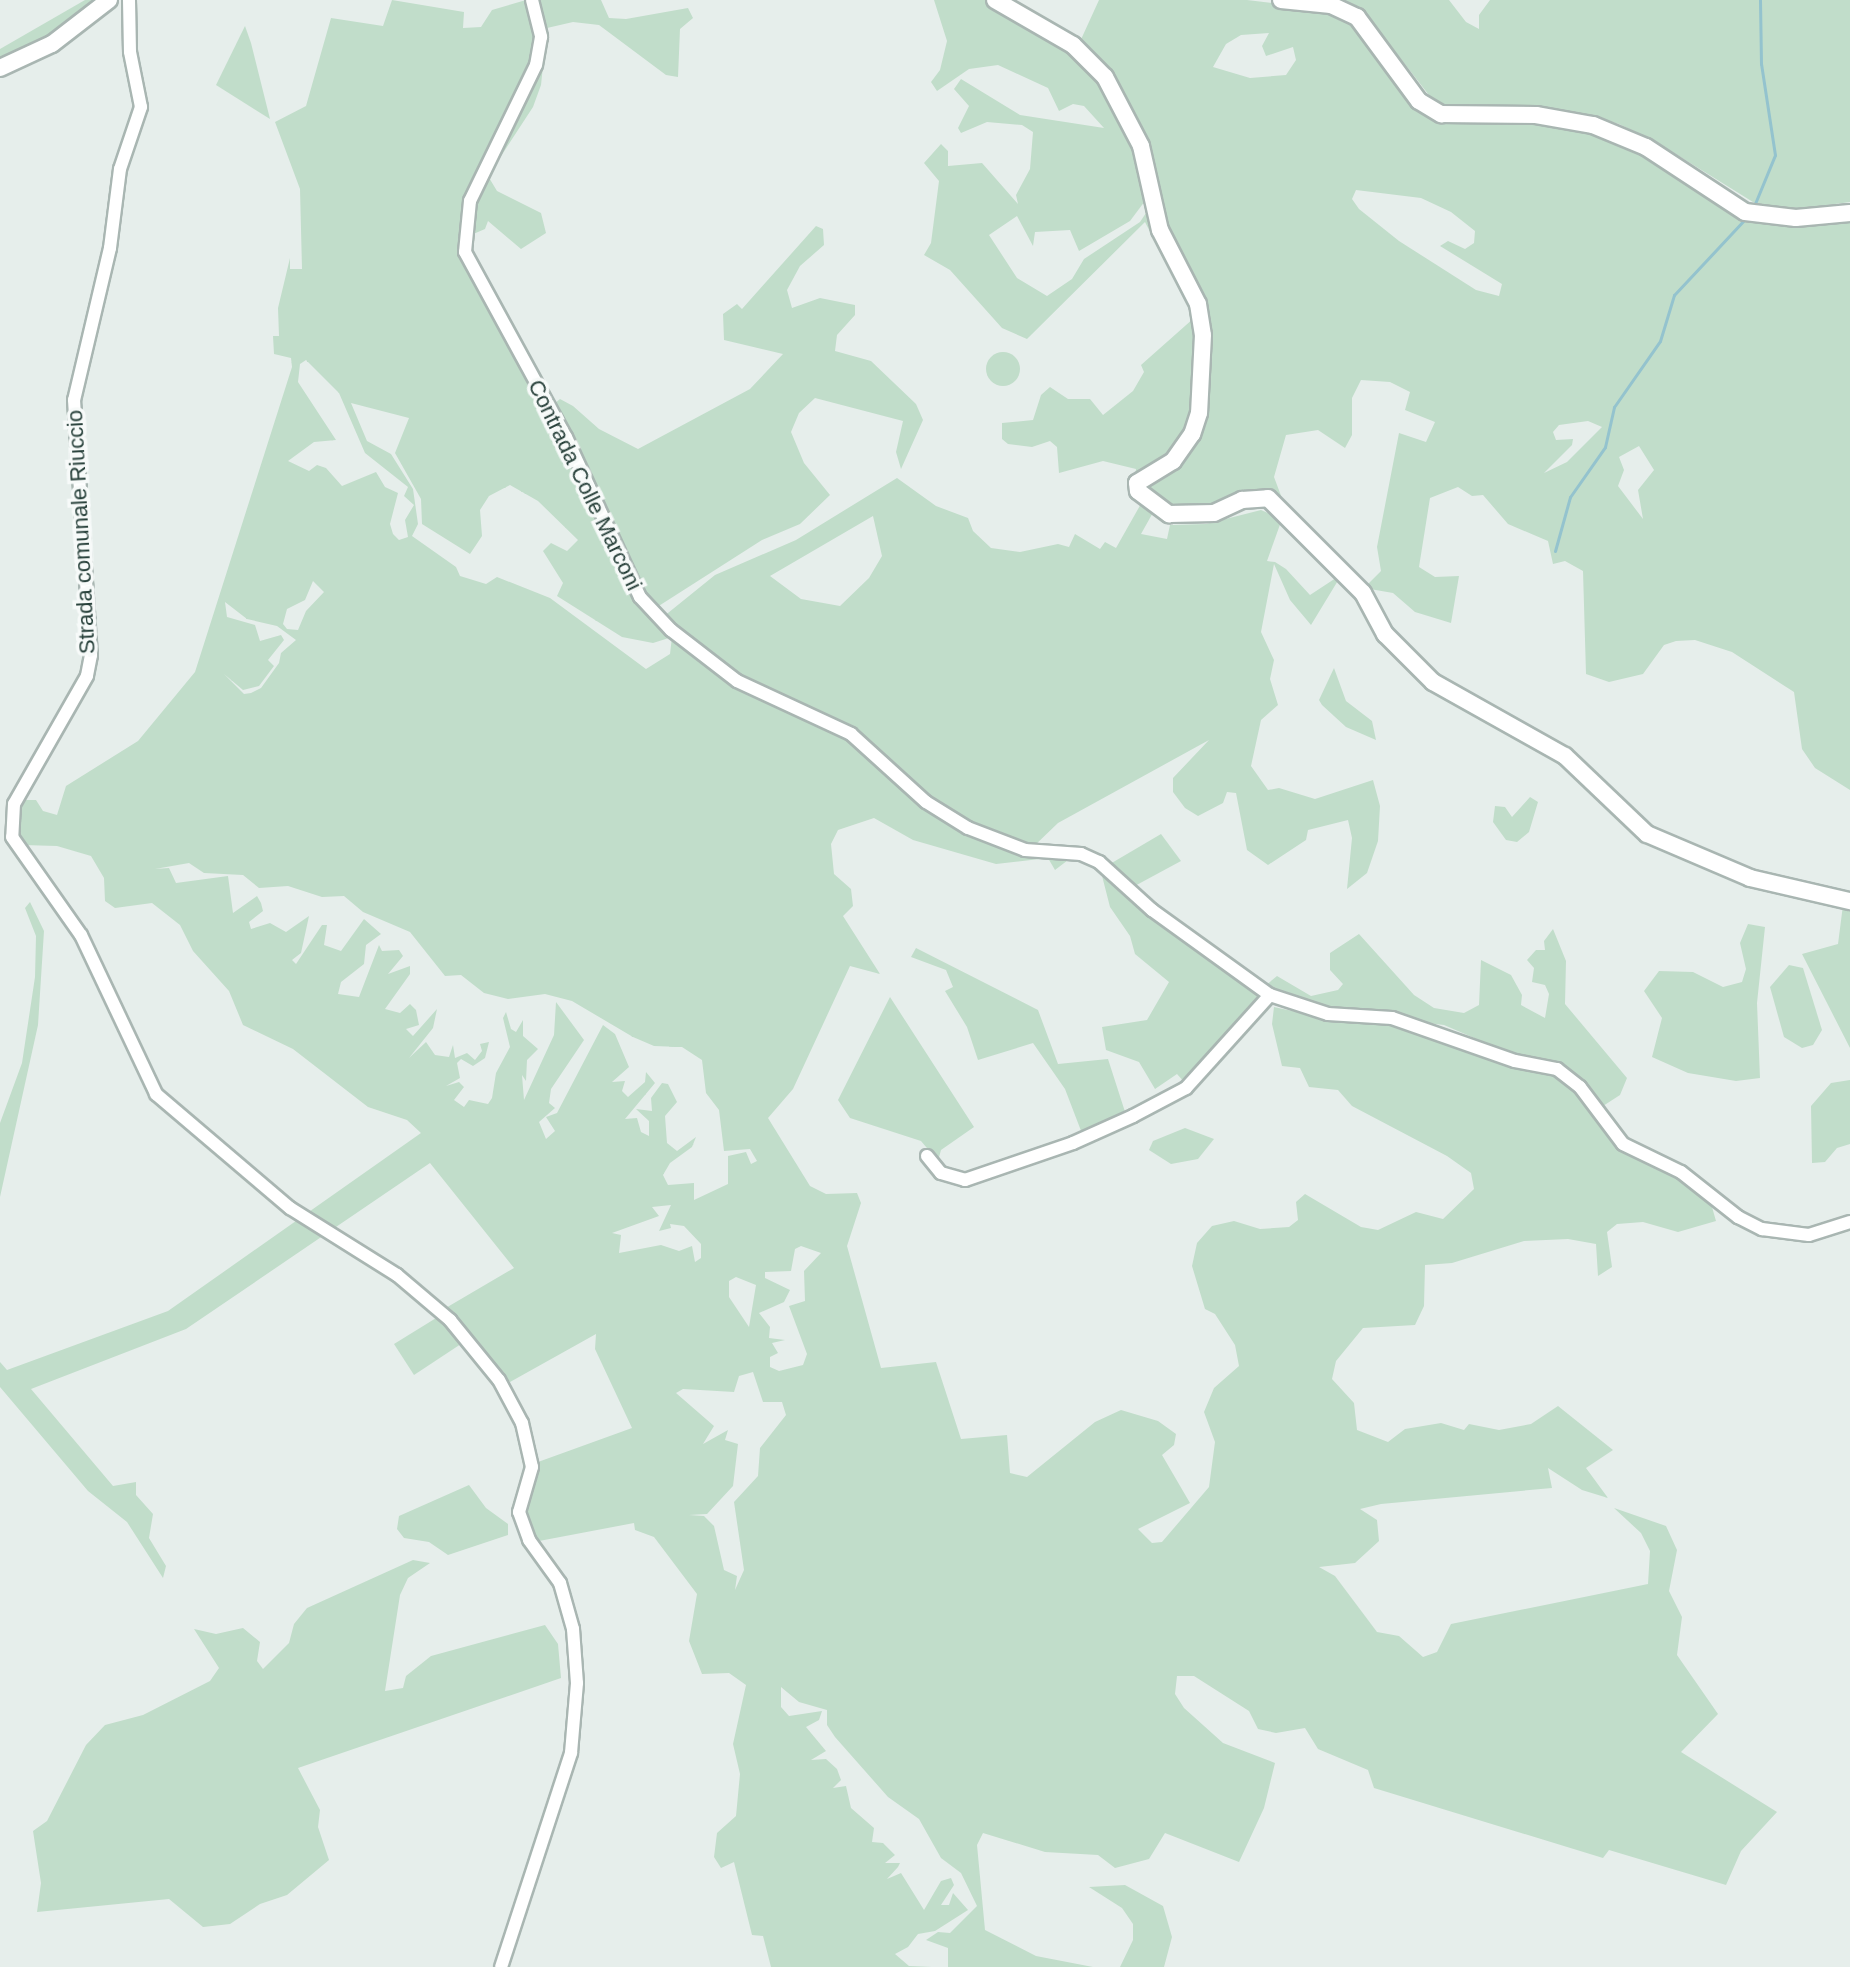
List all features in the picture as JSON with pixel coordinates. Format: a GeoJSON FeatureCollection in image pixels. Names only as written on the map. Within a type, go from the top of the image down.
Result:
{"type":"FeatureCollection","features":[{"type":"Feature","properties":{"kind":"street"},"geometry":{"type":"LineString","coordinates":[[0,68],[52,44],[109,0]]}},
{"type":"Feature","properties":{"kind":"street","name":"Strada comunale Riuccio"},"geometry":{"type":"LineString","coordinates":[[129,0],[130,52],[141,107],[120,169],[110,248],[74,400],[91,655],[87,676],[14,804],[12,837],[81,935],[156,1094],[290,1208],[397,1275],[450,1320],[499,1380],[522,1423],[532,1467],[519,1512],[529,1540],[560,1583],[573,1629],[577,1683],[571,1753],[501,1967]]}},
{"type":"Feature","properties":{"kind":"street","name":"Contrada Colle Marconi"},"geometry":{"type":"LineString","coordinates":[[532,0],[541,37],[536,65],[470,201],[465,252],[566,437],[640,597],[699,655],[737,681],[851,734],[926,802],[968,828],[1025,850],[1081,854],[1099,862],[1152,910],[1270,995],[1328,1014],[1392,1018],[1515,1061],[1557,1069],[1580,1087],[1623,1144],[1681,1172],[1738,1217],[1762,1229],[1809,1235],[1850,1222]]}},
{"type":"Feature","properties":{"kind":"street"},"geometry":{"type":"LineString","coordinates":[[995,0],[1073,45],[1105,77],[1141,146],[1160,230],[1198,304],[1203,393],[1192,434],[1173,461],[1137,483],[1138,491],[1169,514],[1214,513],[1242,500],[1268,498],[1363,593],[1385,634],[1433,682],[1565,756],[1647,834],[1750,878],[1850,901]]}},
{"type":"Feature","properties":{"kind":"street"},"geometry":{"type":"LineString","coordinates":[[1281,0],[1331,5],[1357,17],[1419,101],[1441,114],[1536,115],[1593,125],[1646,147],[1745,212],[1796,218],[1850,213]]}},
{"type":"Feature","properties":{"kind":"street"},"geometry":{"type":"LineString","coordinates":[[927,1156],[941,1173],[965,1180],[1073,1143],[1133,1116],[1186,1088],[1270,995]]}},
{"type":"Feature","properties":{"kind":"green space"},"geometry":{"type":"Polygon","coordinates":[[[85,0],[107,0],[68,30],[0,60],[0,49],[85,0]]]}},
{"type":"Feature","properties":{"kind":"green space"},"geometry":{"type":"Polygon","coordinates":[[[392,0],[464,12],[463,28],[481,27],[492,10],[526,0],[540,38],[486,161],[464,236],[631,582],[673,637],[720,673],[850,737],[961,829],[1019,853],[1072,857],[1055,870],[1048,858],[996,864],[913,840],[874,818],[838,830],[831,844],[834,874],[851,889],[853,906],[843,916],[880,974],[850,966],[793,1089],[768,1118],[810,1186],[826,1194],[857,1193],[861,1203],[847,1246],[881,1368],[936,1362],[961,1439],[1007,1435],[1010,1473],[1027,1477],[1095,1422],[1121,1410],[1158,1421],[1176,1434],[1174,1445],[1162,1455],[1190,1503],[1138,1529],[1152,1543],[1162,1542],[1209,1487],[1215,1442],[1204,1412],[1214,1388],[1239,1366],[1235,1345],[1215,1314],[1205,1309],[1192,1266],[1197,1243],[1212,1226],[1234,1221],[1260,1229],[1289,1227],[1298,1220],[1296,1202],[1305,1194],[1361,1227],[1378,1230],[1416,1212],[1443,1219],[1474,1189],[1471,1173],[1447,1156],[1352,1106],[1338,1090],[1309,1087],[1300,1068],[1282,1066],[1272,1024],[1274,1007],[1329,1019],[1377,1019],[1553,1071],[1583,1098],[1612,1139],[1631,1154],[1672,1170],[1710,1200],[1716,1221],[1678,1232],[1643,1222],[1617,1224],[1607,1232],[1612,1267],[1598,1276],[1596,1244],[1568,1239],[1524,1241],[1452,1263],[1425,1265],[1424,1306],[1415,1325],[1363,1328],[1336,1361],[1332,1379],[1354,1403],[1357,1430],[1388,1442],[1405,1429],[1441,1423],[1464,1430],[1469,1424],[1499,1430],[1531,1424],[1558,1406],[1613,1450],[1586,1468],[1608,1498],[1582,1490],[1548,1468],[1552,1488],[1381,1504],[1360,1509],[1377,1520],[1379,1541],[1355,1563],[1319,1567],[1335,1576],[1377,1632],[1399,1636],[1423,1657],[1437,1652],[1451,1624],[1648,1584],[1650,1551],[1641,1533],[1614,1508],[1666,1526],[1677,1550],[1669,1591],[1682,1617],[1677,1655],[1718,1714],[1681,1752],[1777,1812],[1741,1851],[1726,1885],[1609,1850],[1603,1858],[1374,1788],[1368,1770],[1318,1749],[1305,1728],[1276,1733],[1258,1729],[1249,1711],[1194,1676],[1177,1676],[1175,1694],[1184,1708],[1223,1743],[1275,1763],[1264,1808],[1239,1862],[1165,1833],[1149,1859],[1115,1868],[1098,1855],[1045,1852],[983,1833],[977,1845],[985,1930],[1036,1956],[1093,1967],[948,1967],[948,1948],[926,1940],[938,1932],[950,1933],[977,1906],[961,1873],[941,1858],[919,1819],[888,1797],[835,1737],[827,1725],[827,1710],[799,1702],[781,1687],[781,1707],[789,1716],[822,1711],[819,1720],[806,1727],[826,1751],[811,1760],[826,1759],[837,1769],[841,1780],[833,1788],[846,1786],[851,1808],[874,1828],[872,1842],[883,1843],[895,1855],[885,1863],[900,1863],[887,1879],[901,1873],[924,1910],[941,1881],[951,1878],[954,1885],[941,1905],[949,1905],[953,1893],[968,1910],[935,1931],[918,1934],[908,1947],[895,1954],[909,1966],[932,1967],[771,1967],[763,1936],[752,1935],[734,1862],[721,1868],[714,1857],[717,1833],[736,1816],[740,1774],[733,1744],[746,1685],[729,1673],[702,1674],[689,1641],[697,1594],[654,1537],[635,1530],[634,1523],[539,1541],[527,1522],[524,1511],[538,1462],[632,1428],[595,1349],[596,1334],[510,1382],[444,1309],[514,1268],[430,1163],[186,1329],[31,1389],[113,1486],[136,1482],[136,1495],[153,1514],[149,1538],[166,1566],[163,1578],[127,1522],[88,1491],[0,1387],[0,1362],[7,1370],[168,1311],[421,1133],[407,1120],[368,1107],[293,1049],[243,1025],[229,991],[193,951],[180,925],[152,903],[115,908],[105,901],[104,878],[91,856],[57,846],[23,845],[17,837],[18,808],[26,800],[36,800],[43,811],[57,815],[66,786],[138,741],[195,672],[292,367],[291,358],[274,354],[273,336],[279,336],[278,308],[290,258],[290,269],[302,269],[300,189],[275,122],[306,106],[331,18],[383,26],[392,0]],[[306,360],[300,364],[298,382],[336,440],[314,442],[288,461],[309,471],[317,465],[326,468],[342,486],[376,472],[385,487],[398,493],[390,524],[393,534],[399,540],[408,537],[405,520],[414,505],[404,496],[408,487],[365,453],[339,393],[306,360]],[[351,403],[367,441],[391,454],[413,489],[418,524],[412,536],[456,567],[460,576],[486,584],[497,577],[550,598],[646,669],[670,654],[672,637],[653,643],[622,637],[557,596],[563,583],[543,551],[551,543],[567,551],[578,540],[538,501],[510,485],[489,496],[480,510],[482,536],[470,554],[422,524],[421,499],[395,453],[409,418],[351,403]],[[313,581],[305,600],[287,609],[283,624],[287,629],[298,630],[306,611],[324,592],[313,581]],[[225,602],[227,617],[255,625],[260,641],[281,635],[284,640],[268,660],[274,666],[259,686],[243,690],[224,674],[244,694],[261,688],[279,663],[281,653],[296,640],[277,626],[247,619],[225,602]],[[189,863],[155,869],[169,868],[176,883],[228,876],[233,913],[257,896],[263,911],[249,922],[251,929],[270,923],[286,932],[309,916],[301,953],[292,960],[296,964],[322,925],[327,925],[324,945],[341,951],[364,919],[381,934],[366,945],[364,964],[341,982],[338,994],[359,997],[379,945],[382,951],[399,950],[403,956],[388,974],[410,966],[410,974],[385,1009],[400,1013],[410,1004],[416,1010],[419,1025],[406,1029],[413,1036],[437,1009],[433,1028],[409,1058],[426,1042],[435,1055],[449,1057],[453,1045],[455,1058],[467,1053],[475,1060],[482,1051],[480,1044],[489,1042],[485,1058],[473,1066],[461,1059],[457,1063],[460,1078],[446,1086],[459,1082],[464,1087],[454,1100],[464,1107],[469,1100],[488,1104],[492,1098],[496,1073],[510,1047],[503,1018],[506,1012],[511,1029],[516,1032],[523,1020],[523,1036],[538,1049],[527,1060],[526,1081],[522,1075],[524,1100],[554,1035],[556,1002],[584,1040],[551,1089],[549,1103],[555,1108],[539,1122],[546,1139],[555,1131],[546,1117],[557,1113],[603,1025],[615,1034],[629,1067],[612,1082],[625,1081],[622,1091],[628,1097],[645,1082],[646,1072],[655,1083],[625,1119],[637,1118],[641,1132],[649,1136],[649,1121],[636,1109],[652,1111],[651,1098],[662,1083],[668,1084],[677,1102],[665,1116],[667,1143],[677,1151],[696,1137],[692,1147],[670,1163],[663,1175],[668,1185],[694,1183],[694,1200],[728,1184],[728,1156],[746,1152],[751,1164],[757,1161],[750,1149],[724,1151],[719,1110],[706,1093],[702,1060],[682,1047],[654,1046],[572,1001],[545,994],[508,999],[484,993],[461,975],[445,976],[410,932],[363,912],[344,896],[322,897],[288,886],[259,888],[243,875],[204,873],[189,863]],[[671,1205],[652,1207],[659,1216],[612,1233],[621,1235],[619,1253],[661,1245],[679,1251],[692,1246],[695,1262],[701,1258],[701,1244],[684,1226],[670,1224],[671,1228],[659,1231],[671,1205]],[[801,1246],[795,1249],[791,1271],[765,1272],[765,1278],[790,1290],[784,1302],[759,1313],[770,1327],[769,1338],[785,1340],[772,1343],[778,1353],[770,1357],[770,1367],[779,1371],[803,1365],[807,1354],[789,1306],[805,1301],[804,1271],[821,1253],[801,1246]],[[736,1277],[729,1281],[729,1297],[749,1327],[756,1285],[736,1277]],[[753,1372],[739,1376],[734,1392],[683,1389],[676,1393],[714,1426],[703,1444],[728,1430],[725,1440],[738,1444],[733,1486],[707,1514],[689,1515],[704,1516],[714,1526],[724,1570],[737,1576],[735,1590],[744,1570],[734,1502],[758,1476],[760,1448],[786,1415],[782,1402],[763,1402],[753,1372]]]}},
{"type":"Feature","properties":{"kind":"green space"},"geometry":{"type":"Polygon","coordinates":[[[535,0],[601,0],[609,18],[626,19],[688,8],[693,18],[680,29],[678,77],[666,75],[599,25],[573,22],[547,28],[541,85],[533,107],[488,176],[497,191],[541,213],[546,233],[521,249],[488,221],[485,229],[471,235],[470,218],[543,43],[547,27],[535,0]]]}},
{"type":"Feature","properties":{"kind":"green space"},"geometry":{"type":"Polygon","coordinates":[[[934,0],[987,0],[1053,38],[1099,76],[1130,132],[1148,197],[1130,221],[1079,251],[1070,230],[1035,232],[1033,246],[1017,216],[989,235],[1017,278],[1047,296],[1072,279],[1084,259],[1140,222],[1150,207],[1196,306],[1192,429],[1169,460],[1135,477],[1136,469],[1103,461],[1059,473],[1057,447],[1050,441],[1032,447],[1008,444],[1002,439],[1002,423],[1033,420],[1041,395],[1050,387],[1068,399],[1090,399],[1103,415],[1133,391],[1144,372],[1141,365],[1194,318],[1145,222],[1027,339],[1002,328],[950,270],[924,255],[931,243],[939,181],[924,163],[941,144],[948,151],[948,166],[982,163],[1018,204],[1016,195],[1030,169],[1033,132],[1022,125],[987,122],[961,133],[958,128],[969,106],[954,89],[961,79],[1020,115],[1104,128],[1084,106],[1073,104],[1059,111],[1048,88],[998,65],[969,69],[937,91],[931,82],[940,70],[947,41],[934,0]]]}},
{"type":"Feature","properties":{"kind":"green space"},"geometry":{"type":"Polygon","coordinates":[[[1099,0],[1247,0],[1330,10],[1348,18],[1415,104],[1617,137],[1725,208],[1850,218],[1850,790],[1815,768],[1802,749],[1794,692],[1732,652],[1695,640],[1676,641],[1664,645],[1643,674],[1609,682],[1586,674],[1583,571],[1565,561],[1553,564],[1548,541],[1508,524],[1483,495],[1472,496],[1458,487],[1430,498],[1419,567],[1435,577],[1459,576],[1451,623],[1415,612],[1393,593],[1370,589],[1368,584],[1381,571],[1377,547],[1399,433],[1426,442],[1435,422],[1405,410],[1410,392],[1390,382],[1361,380],[1352,398],[1352,435],[1345,448],[1318,430],[1286,435],[1274,477],[1283,501],[1268,495],[1226,506],[1176,510],[1144,487],[1202,427],[1210,350],[1161,213],[1147,151],[1078,46],[1099,0]],[[1269,33],[1241,35],[1226,44],[1213,67],[1250,78],[1286,75],[1296,60],[1293,47],[1266,56],[1262,46],[1269,33]],[[1356,190],[1352,199],[1359,209],[1399,241],[1476,290],[1499,296],[1502,284],[1440,246],[1448,241],[1465,249],[1474,243],[1475,231],[1451,212],[1421,198],[1356,190]],[[1588,421],[1559,425],[1553,432],[1556,440],[1573,439],[1572,445],[1544,473],[1567,462],[1602,427],[1588,421]],[[1639,446],[1619,457],[1624,470],[1618,486],[1643,519],[1638,490],[1654,470],[1639,446]]]}},
{"type":"Feature","properties":{"kind":"green space"},"geometry":{"type":"Polygon","coordinates":[[[1341,0],[1449,0],[1466,22],[1479,29],[1479,15],[1490,0],[1850,0],[1850,202],[1791,210],[1761,207],[1658,143],[1619,124],[1584,114],[1449,109],[1432,99],[1373,23],[1341,0]]]}},
{"type":"Feature","properties":{"kind":"green space"},"geometry":{"type":"Polygon","coordinates":[[[245,26],[251,43],[270,119],[216,85],[245,26]]]}},
{"type":"Feature","properties":{"kind":"green space"},"geometry":{"type":"Polygon","coordinates":[[[816,226],[823,229],[824,245],[800,266],[787,290],[792,308],[820,298],[855,305],[855,315],[837,335],[835,351],[871,361],[916,404],[923,420],[901,469],[896,452],[903,421],[815,398],[799,413],[791,432],[804,463],[830,495],[800,524],[762,540],[654,609],[631,574],[554,404],[560,399],[599,429],[638,449],[750,389],[783,354],[724,340],[723,314],[737,304],[742,309],[816,226]]]}},
{"type":"Feature","properties":{"kind":"green space"},"geometry":{"type":"Polygon","coordinates":[[[1003,352],[1015,357],[1020,369],[1015,381],[1003,386],[991,381],[986,369],[991,357],[1003,352]]]}},
{"type":"Feature","properties":{"kind":"green space"},"geometry":{"type":"Polygon","coordinates":[[[897,478],[936,506],[968,518],[973,531],[991,548],[1020,552],[1058,544],[1069,547],[1075,534],[1100,549],[1105,542],[1116,548],[1142,502],[1155,509],[1141,534],[1167,539],[1170,525],[1206,524],[1261,510],[1282,519],[1267,561],[1286,569],[1310,595],[1342,574],[1311,625],[1290,600],[1274,564],[1261,632],[1274,660],[1270,679],[1278,705],[1261,720],[1251,766],[1268,790],[1279,788],[1315,799],[1373,780],[1380,806],[1378,841],[1367,873],[1347,889],[1352,838],[1348,820],[1308,830],[1306,840],[1268,865],[1247,850],[1236,793],[1227,792],[1223,803],[1198,816],[1185,808],[1173,792],[1173,778],[1209,740],[1058,823],[1032,848],[988,833],[931,799],[887,759],[740,677],[663,617],[715,575],[796,540],[897,478]],[[873,516],[770,576],[801,599],[840,606],[869,578],[882,556],[873,516]]]}},
{"type":"Feature","properties":{"kind":"green space"},"geometry":{"type":"Polygon","coordinates":[[[1334,668],[1346,701],[1372,721],[1376,740],[1346,727],[1319,700],[1334,668]]]}},
{"type":"Feature","properties":{"kind":"green space"},"geometry":{"type":"Polygon","coordinates":[[[1530,797],[1538,802],[1529,832],[1517,842],[1506,840],[1493,822],[1495,806],[1505,807],[1512,817],[1530,797]]]}},
{"type":"Feature","properties":{"kind":"green space"},"geometry":{"type":"Polygon","coordinates":[[[1161,834],[1181,861],[1131,888],[1110,864],[1161,834]]]}},
{"type":"Feature","properties":{"kind":"green space"},"geometry":{"type":"Polygon","coordinates":[[[1099,864],[1259,996],[1260,1002],[1186,1084],[1177,1074],[1155,1089],[1139,1062],[1106,1050],[1102,1027],[1147,1020],[1169,982],[1135,954],[1130,936],[1110,907],[1099,864]]]}},
{"type":"Feature","properties":{"kind":"green space"},"geometry":{"type":"Polygon","coordinates":[[[30,902],[44,931],[38,1025],[0,1197],[0,1123],[22,1063],[35,977],[36,936],[25,908],[30,902]]]}},
{"type":"Feature","properties":{"kind":"green space"},"geometry":{"type":"Polygon","coordinates":[[[1843,905],[1850,907],[1850,1048],[1802,954],[1838,944],[1843,905]]]}},
{"type":"Feature","properties":{"kind":"green space"},"geometry":{"type":"Polygon","coordinates":[[[1748,924],[1765,927],[1757,1003],[1760,1078],[1736,1081],[1688,1073],[1652,1057],[1662,1018],[1644,991],[1659,971],[1693,972],[1723,987],[1742,982],[1746,969],[1740,943],[1748,924]]]}},
{"type":"Feature","properties":{"kind":"green space"},"geometry":{"type":"Polygon","coordinates":[[[1553,929],[1566,961],[1565,1004],[1627,1078],[1620,1095],[1603,1106],[1577,1082],[1444,1025],[1320,1010],[1265,986],[1277,976],[1311,996],[1338,990],[1343,984],[1330,970],[1330,953],[1359,934],[1414,995],[1434,1008],[1464,1013],[1479,1005],[1481,960],[1511,975],[1522,995],[1521,1005],[1545,1018],[1549,994],[1545,985],[1532,982],[1534,968],[1527,960],[1536,950],[1545,950],[1544,941],[1553,929]]]}},
{"type":"Feature","properties":{"kind":"green space"},"geometry":{"type":"Polygon","coordinates":[[[916,948],[1038,1010],[1058,1064],[1108,1059],[1127,1118],[1083,1136],[1065,1089],[1033,1043],[978,1060],[967,1027],[945,991],[953,987],[946,970],[911,957],[916,948]]]}},
{"type":"Feature","properties":{"kind":"green space"},"geometry":{"type":"Polygon","coordinates":[[[1789,965],[1803,968],[1822,1030],[1813,1045],[1802,1048],[1784,1037],[1770,987],[1789,965]]]}},
{"type":"Feature","properties":{"kind":"green space"},"geometry":{"type":"Polygon","coordinates":[[[890,997],[974,1127],[941,1150],[938,1161],[921,1141],[850,1118],[838,1100],[890,997]]]}},
{"type":"Feature","properties":{"kind":"green space"},"geometry":{"type":"Polygon","coordinates":[[[1850,1080],[1850,1144],[1837,1148],[1825,1162],[1812,1163],[1811,1106],[1831,1083],[1850,1080]]]}},
{"type":"Feature","properties":{"kind":"green space"},"geometry":{"type":"Polygon","coordinates":[[[1185,1128],[1214,1139],[1198,1159],[1171,1164],[1149,1150],[1153,1141],[1185,1128]]]}},
{"type":"Feature","properties":{"kind":"green space"},"geometry":{"type":"Polygon","coordinates":[[[441,1315],[467,1340],[414,1375],[394,1344],[441,1315]]]}},
{"type":"Feature","properties":{"kind":"green space"},"geometry":{"type":"Polygon","coordinates":[[[469,1485],[486,1508],[508,1524],[508,1535],[448,1555],[429,1542],[404,1538],[397,1529],[399,1516],[469,1485]]]}},
{"type":"Feature","properties":{"kind":"green space"},"geometry":{"type":"Polygon","coordinates":[[[413,1560],[430,1563],[408,1578],[400,1595],[385,1691],[403,1688],[406,1676],[431,1656],[545,1625],[558,1644],[561,1678],[298,1768],[320,1810],[318,1827],[329,1860],[287,1895],[260,1904],[230,1924],[203,1927],[169,1899],[37,1912],[41,1883],[33,1831],[47,1821],[86,1745],[105,1725],[143,1715],[210,1681],[219,1668],[194,1629],[216,1634],[243,1628],[260,1642],[257,1661],[263,1669],[289,1643],[294,1624],[307,1608],[413,1560]]]}},
{"type":"Feature","properties":{"kind":"green space"},"geometry":{"type":"Polygon","coordinates":[[[1125,1885],[1163,1906],[1172,1937],[1164,1967],[1120,1967],[1133,1940],[1133,1924],[1122,1908],[1089,1887],[1125,1885]]]}},
{"type":"Feature","properties":{"kind":"waterway"},"geometry":{"type":"LineString","coordinates":[[1754,206],[1775,155],[1761,64],[1760,0]]}},
{"type":"Feature","properties":{"kind":"waterway"},"geometry":{"type":"LineString","coordinates":[[1555,551],[1570,497],[1605,447],[1614,407],[1660,341],[1674,295],[1745,219]]}}]}
